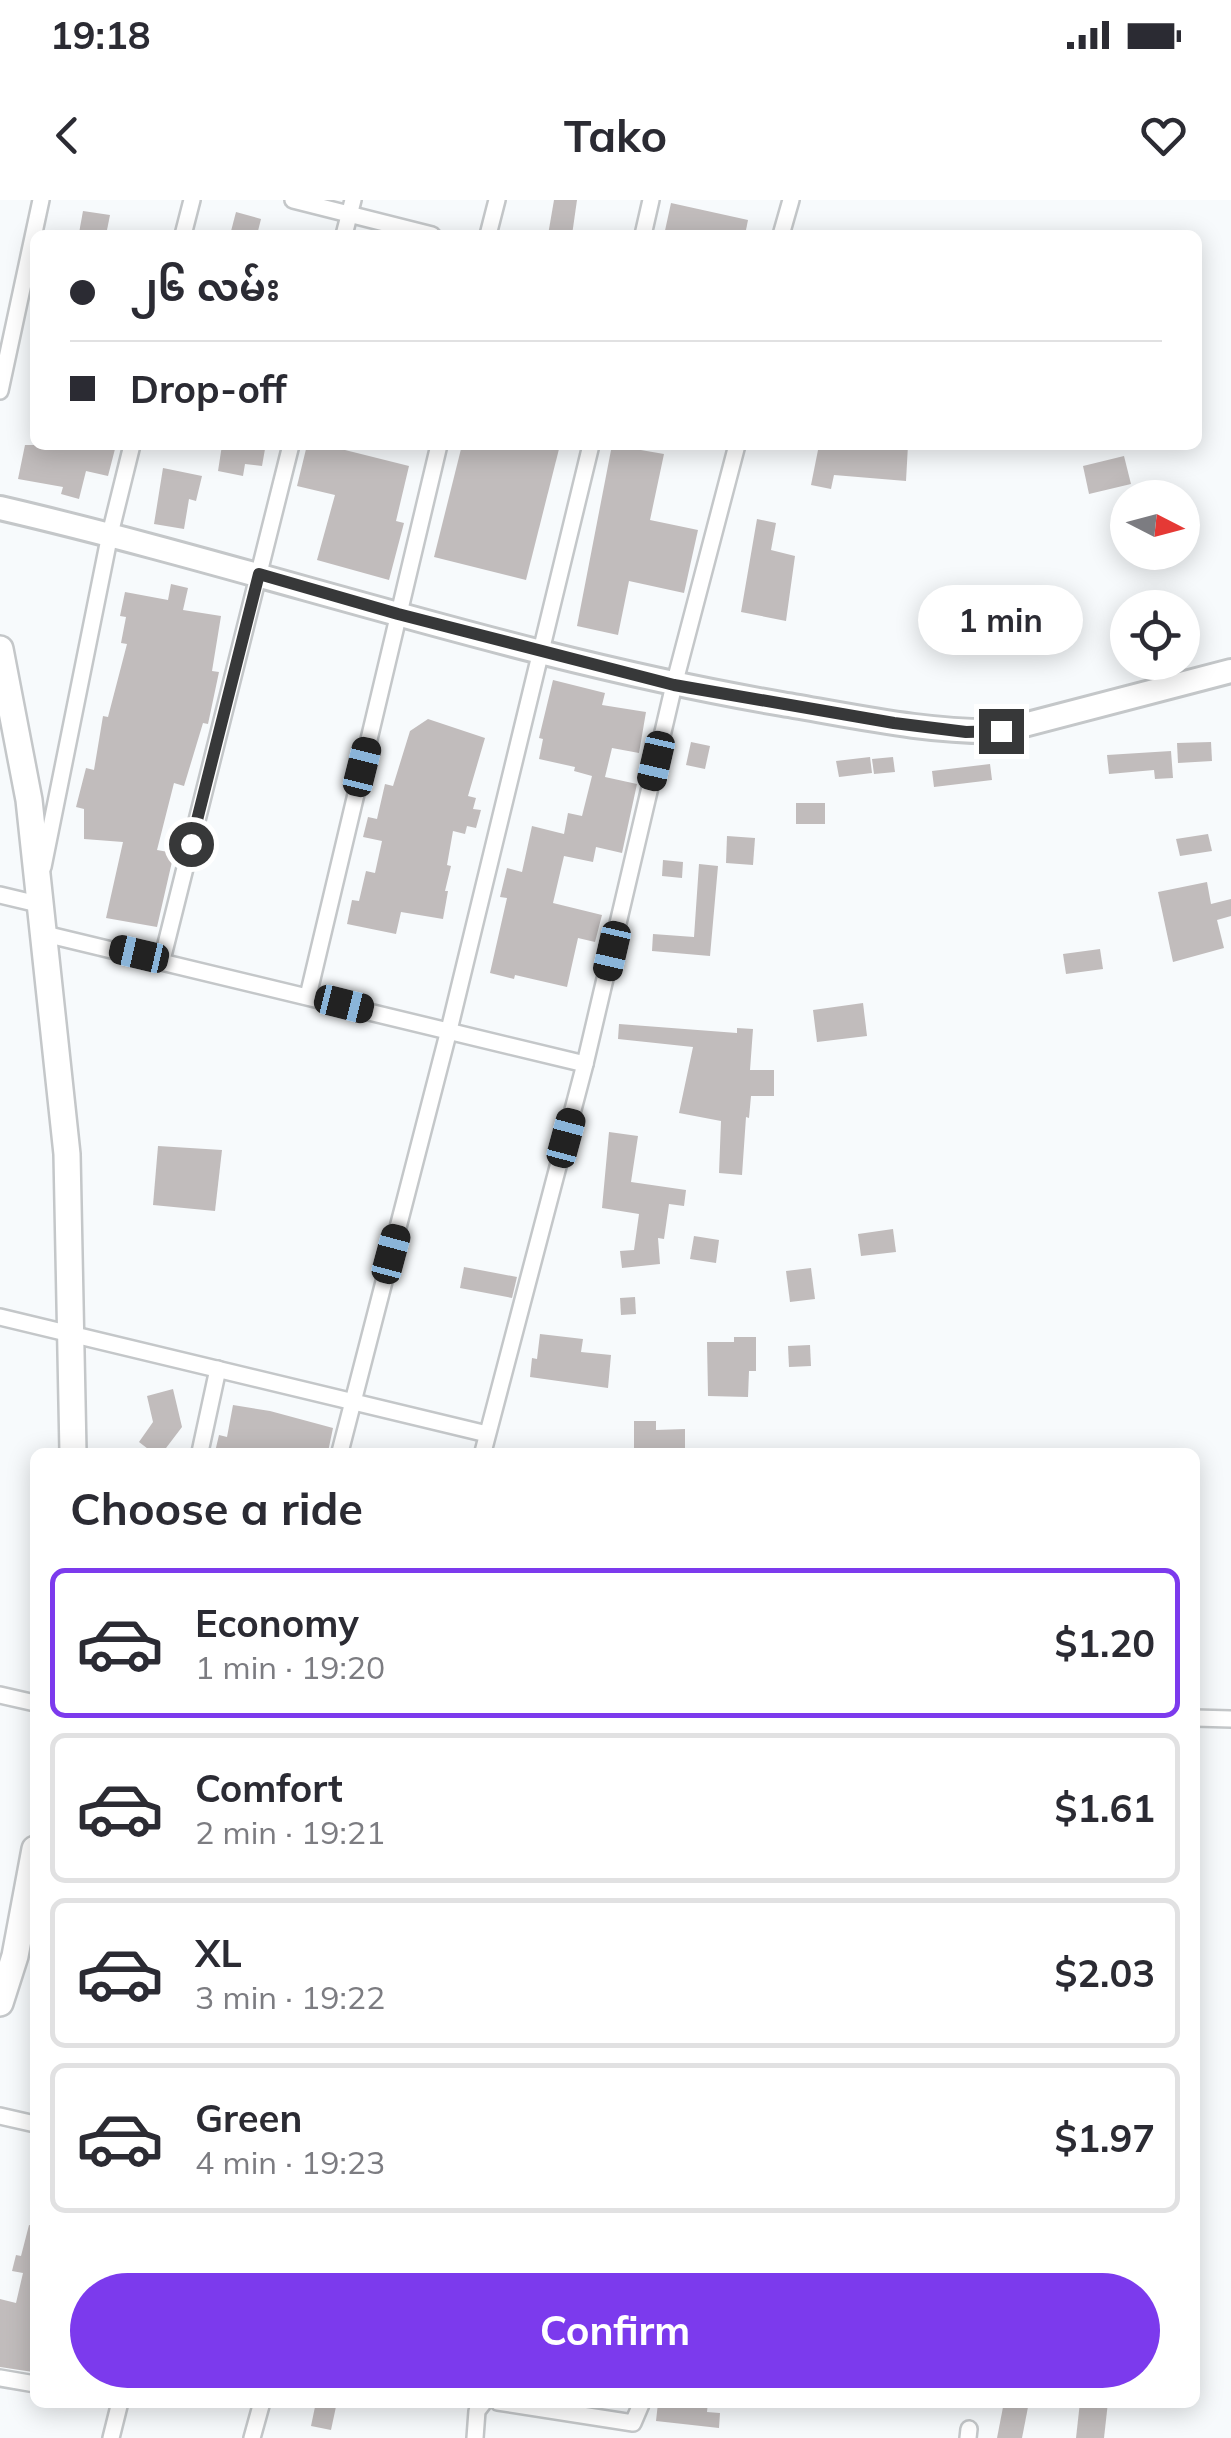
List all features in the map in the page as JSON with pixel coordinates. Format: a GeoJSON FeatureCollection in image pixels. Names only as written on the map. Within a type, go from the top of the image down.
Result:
{"type":"FeatureCollection","features":[{"type":"Feature","properties":{"kind":"main road"},"geometry":{"type":"LineString","coordinates":[[0,649],[29,800],[67,1154],[73,1448]]}},
{"type":"Feature","properties":{"kind":"main road"},"geometry":{"type":"LineString","coordinates":[[0,2003],[15,1956],[30,1876]]}},
{"type":"Feature","properties":{"kind":"street"},"geometry":{"type":"LineString","coordinates":[[35,230],[41,200]]}},
{"type":"Feature","properties":{"kind":"street"},"geometry":{"type":"LineString","coordinates":[[184,230],[192,200]]}},
{"type":"Feature","properties":{"kind":"street"},"geometry":{"type":"LineString","coordinates":[[293,200],[351,208],[417,230]]}},
{"type":"Feature","properties":{"kind":"street"},"geometry":{"type":"LineString","coordinates":[[489,230],[497,200]]}},
{"type":"Feature","properties":{"kind":"street"},"geometry":{"type":"LineString","coordinates":[[644,230],[651,200]]}},
{"type":"Feature","properties":{"kind":"street"},"geometry":{"type":"LineString","coordinates":[[782,230],[791,200]]}},
{"type":"Feature","properties":{"kind":"street"},"geometry":{"type":"LineString","coordinates":[[0,390],[30,251]]}},
{"type":"Feature","properties":{"kind":"street"},"geometry":{"type":"LineString","coordinates":[[0,896],[41,894],[110,534],[131,450]]}},
{"type":"Feature","properties":{"kind":"street"},"geometry":{"type":"LineString","coordinates":[[162,960],[291,450]]}},
{"type":"Feature","properties":{"kind":"street"},"geometry":{"type":"LineString","coordinates":[[308,996],[437,450]]}},
{"type":"Feature","properties":{"kind":"street"},"geometry":{"type":"LineString","coordinates":[[341,1448],[449,1030],[590,450]]}},
{"type":"Feature","properties":{"kind":"street"},"geometry":{"type":"LineString","coordinates":[[483,1448],[585,1064],[674,685],[736,450]]}},
{"type":"Feature","properties":{"kind":"street"},"geometry":{"type":"LineString","coordinates":[[0,508],[674,685],[966,732],[1001,731],[1231,671]]}},
{"type":"Feature","properties":{"kind":"street"},"geometry":{"type":"LineString","coordinates":[[45,934],[585,1064]]}},
{"type":"Feature","properties":{"kind":"street"},"geometry":{"type":"LineString","coordinates":[[0,1317],[486,1434]]}},
{"type":"Feature","properties":{"kind":"street"},"geometry":{"type":"LineString","coordinates":[[201,1448],[218,1370]]}},
{"type":"Feature","properties":{"kind":"street"},"geometry":{"type":"LineString","coordinates":[[0,1696],[30,1702]]}},
{"type":"Feature","properties":{"kind":"street"},"geometry":{"type":"LineString","coordinates":[[1200,1718],[1231,1720]]}},
{"type":"Feature","properties":{"kind":"street"},"geometry":{"type":"LineString","coordinates":[[0,2116],[30,2123]]}},
{"type":"Feature","properties":{"kind":"street"},"geometry":{"type":"LineString","coordinates":[[0,2378],[30,2383]]}},
{"type":"Feature","properties":{"kind":"street"},"geometry":{"type":"LineString","coordinates":[[111,2438],[118,2408]]}},
{"type":"Feature","properties":{"kind":"street"},"geometry":{"type":"LineString","coordinates":[[252,2438],[260,2408]]}},
{"type":"Feature","properties":{"kind":"street"},"geometry":{"type":"LineString","coordinates":[[475,2438],[480,2408]]}},
{"type":"Feature","properties":{"kind":"street"},"geometry":{"type":"LineString","coordinates":[[549,2408],[634,2423],[640,2408]]}},
{"type":"Feature","properties":{"kind":"building"},"geometry":{"type":"Polygon","coordinates":[[[554,200],[577,200],[573,230],[549,230],[554,200]]]}},
{"type":"Feature","properties":{"kind":"building"},"geometry":{"type":"Polygon","coordinates":[[[671,203],[748,220],[746,230],[665,230],[671,203]]]}},
{"type":"Feature","properties":{"kind":"building"},"geometry":{"type":"Polygon","coordinates":[[[83,211],[110,215],[107,230],[80,230],[83,211]]]}},
{"type":"Feature","properties":{"kind":"building"},"geometry":{"type":"Polygon","coordinates":[[[236,212],[261,219],[258,230],[231,230],[236,212]]]}},
{"type":"Feature","properties":{"kind":"building"},"geometry":{"type":"Polygon","coordinates":[[[25,445],[30,445],[30,450],[115,450],[108,476],[86,471],[79,499],[61,494],[63,487],[18,479],[25,445]]]}},
{"type":"Feature","properties":{"kind":"building"},"geometry":{"type":"Polygon","coordinates":[[[221,450],[265,450],[262,466],[245,464],[243,476],[218,471],[221,450]]]}},
{"type":"Feature","properties":{"kind":"building"},"geometry":{"type":"Polygon","coordinates":[[[306,450],[345,450],[409,466],[396,521],[404,523],[389,580],[317,560],[335,495],[297,486],[306,450]]]}},
{"type":"Feature","properties":{"kind":"building"},"geometry":{"type":"Polygon","coordinates":[[[461,450],[559,450],[526,580],[434,557],[461,450]]]}},
{"type":"Feature","properties":{"kind":"building"},"geometry":{"type":"Polygon","coordinates":[[[611,450],[664,454],[650,520],[698,530],[684,593],[629,581],[618,635],[577,626],[611,450]]]}},
{"type":"Feature","properties":{"kind":"building"},"geometry":{"type":"Polygon","coordinates":[[[818,450],[908,450],[906,481],[834,475],[831,489],[811,485],[818,450]]]}},
{"type":"Feature","properties":{"kind":"building"},"geometry":{"type":"Polygon","coordinates":[[[1124,456],[1130,480],[1110,480],[1110,489],[1089,494],[1083,466],[1124,456]]]}},
{"type":"Feature","properties":{"kind":"building"},"geometry":{"type":"Polygon","coordinates":[[[163,468],[202,476],[196,501],[189,499],[184,529],[154,524],[163,468]]]}},
{"type":"Feature","properties":{"kind":"building"},"geometry":{"type":"Polygon","coordinates":[[[757,519],[776,523],[771,550],[795,556],[786,621],[741,612],[757,519]]]}},
{"type":"Feature","properties":{"kind":"building"},"geometry":{"type":"Polygon","coordinates":[[[171,584],[188,588],[183,610],[221,616],[212,671],[219,672],[208,724],[203,723],[184,786],[174,783],[157,850],[174,853],[157,927],[106,918],[123,842],[84,839],[84,809],[76,807],[86,768],[94,770],[103,716],[108,717],[127,644],[121,643],[126,617],[120,616],[125,592],[168,600],[171,584]]]}},
{"type":"Feature","properties":{"kind":"building"},"geometry":{"type":"Polygon","coordinates":[[[1052,607],[1054,620],[1063,619],[1066,636],[1030,641],[1025,611],[1052,607]]]}},
{"type":"Feature","properties":{"kind":"building"},"geometry":{"type":"Polygon","coordinates":[[[553,680],[605,693],[602,705],[646,712],[639,753],[612,748],[605,777],[637,784],[622,853],[596,847],[593,862],[564,856],[553,903],[602,915],[595,942],[578,938],[567,987],[490,973],[507,898],[500,897],[507,868],[522,872],[532,826],[564,834],[568,813],[582,816],[592,776],[574,771],[575,767],[539,759],[543,739],[539,738],[553,680]]]}},
{"type":"Feature","properties":{"kind":"building"},"geometry":{"type":"Polygon","coordinates":[[[428,719],[485,738],[468,796],[476,798],[473,809],[481,810],[476,828],[467,826],[465,834],[453,831],[443,919],[401,912],[396,934],[347,924],[352,900],[359,901],[366,871],[375,873],[382,841],[363,837],[368,817],[377,819],[385,784],[393,786],[410,731],[428,719]]]}},
{"type":"Feature","properties":{"kind":"building"},"geometry":{"type":"Polygon","coordinates":[[[691,742],[710,746],[705,769],[686,765],[691,742]]]}},
{"type":"Feature","properties":{"kind":"building"},"geometry":{"type":"Polygon","coordinates":[[[1211,742],[1212,761],[1178,763],[1177,743],[1211,742]]]}},
{"type":"Feature","properties":{"kind":"building"},"geometry":{"type":"Polygon","coordinates":[[[1171,751],[1173,778],[1155,779],[1154,770],[1109,774],[1107,755],[1171,751]]]}},
{"type":"Feature","properties":{"kind":"building"},"geometry":{"type":"Polygon","coordinates":[[[870,757],[872,773],[839,777],[836,761],[870,757]]]}},
{"type":"Feature","properties":{"kind":"building"},"geometry":{"type":"Polygon","coordinates":[[[893,757],[895,772],[874,774],[872,759],[893,757]]]}},
{"type":"Feature","properties":{"kind":"building"},"geometry":{"type":"Polygon","coordinates":[[[990,764],[992,780],[934,787],[932,771],[990,764]]]}},
{"type":"Feature","properties":{"kind":"building"},"geometry":{"type":"Polygon","coordinates":[[[796,803],[825,803],[825,824],[796,824],[796,803]]]}},
{"type":"Feature","properties":{"kind":"building"},"geometry":{"type":"Polygon","coordinates":[[[1208,834],[1212,851],[1180,856],[1176,839],[1208,834]]]}},
{"type":"Feature","properties":{"kind":"building"},"geometry":{"type":"Polygon","coordinates":[[[727,836],[755,838],[753,865],[726,863],[727,836]]]}},
{"type":"Feature","properties":{"kind":"building"},"geometry":{"type":"Polygon","coordinates":[[[663,860],[683,862],[682,878],[662,876],[663,860]]]}},
{"type":"Feature","properties":{"kind":"building"},"geometry":{"type":"Polygon","coordinates":[[[699,864],[718,866],[710,956],[652,951],[653,934],[694,937],[699,864]]]}},
{"type":"Feature","properties":{"kind":"building"},"geometry":{"type":"Polygon","coordinates":[[[1207,882],[1211,904],[1231,899],[1231,916],[1217,920],[1224,948],[1173,962],[1158,892],[1207,882]]]}},
{"type":"Feature","properties":{"kind":"building"},"geometry":{"type":"Polygon","coordinates":[[[1100,949],[1103,969],[1066,974],[1063,954],[1100,949]]]}},
{"type":"Feature","properties":{"kind":"building"},"geometry":{"type":"Polygon","coordinates":[[[863,1003],[867,1036],[817,1042],[813,1010],[863,1003]]]}},
{"type":"Feature","properties":{"kind":"building"},"geometry":{"type":"Polygon","coordinates":[[[619,1024],[737,1033],[737,1028],[753,1029],[750,1070],[774,1070],[774,1096],[751,1096],[742,1175],[719,1173],[721,1121],[679,1113],[693,1047],[618,1039],[619,1024]]]}},
{"type":"Feature","properties":{"kind":"building"},"geometry":{"type":"Polygon","coordinates":[[[609,1132],[638,1136],[631,1182],[686,1190],[684,1206],[669,1204],[664,1239],[658,1238],[660,1264],[622,1268],[620,1251],[634,1250],[639,1214],[602,1208],[609,1132]]]}},
{"type":"Feature","properties":{"kind":"building"},"geometry":{"type":"Polygon","coordinates":[[[158,1146],[222,1150],[215,1211],[153,1205],[158,1146]]]}},
{"type":"Feature","properties":{"kind":"building"},"geometry":{"type":"Polygon","coordinates":[[[893,1229],[896,1252],[861,1256],[858,1234],[893,1229]]]}},
{"type":"Feature","properties":{"kind":"building"},"geometry":{"type":"Polygon","coordinates":[[[694,1236],[719,1240],[716,1263],[690,1259],[694,1236]]]}},
{"type":"Feature","properties":{"kind":"building"},"geometry":{"type":"Polygon","coordinates":[[[464,1267],[517,1277],[512,1298],[460,1288],[464,1267]]]}},
{"type":"Feature","properties":{"kind":"building"},"geometry":{"type":"Polygon","coordinates":[[[811,1268],[815,1299],[790,1302],[786,1271],[811,1268]]]}},
{"type":"Feature","properties":{"kind":"building"},"geometry":{"type":"Polygon","coordinates":[[[635,1297],[636,1314],[621,1315],[620,1298],[635,1297]]]}},
{"type":"Feature","properties":{"kind":"building"},"geometry":{"type":"Polygon","coordinates":[[[540,1334],[583,1339],[581,1352],[611,1355],[608,1388],[530,1377],[540,1334]]]}},
{"type":"Feature","properties":{"kind":"building"},"geometry":{"type":"Polygon","coordinates":[[[734,1337],[756,1337],[756,1371],[749,1371],[748,1397],[708,1396],[707,1342],[734,1342],[734,1337]]]}},
{"type":"Feature","properties":{"kind":"building"},"geometry":{"type":"Polygon","coordinates":[[[810,1345],[811,1366],[789,1367],[788,1346],[810,1345]]]}},
{"type":"Feature","properties":{"kind":"building"},"geometry":{"type":"Polygon","coordinates":[[[173,1389],[182,1427],[166,1448],[147,1448],[139,1442],[153,1422],[147,1396],[173,1389]]]}},
{"type":"Feature","properties":{"kind":"building"},"geometry":{"type":"Polygon","coordinates":[[[233,1405],[333,1428],[329,1448],[216,1448],[219,1435],[227,1437],[233,1405]]]}},
{"type":"Feature","properties":{"kind":"building"},"geometry":{"type":"Polygon","coordinates":[[[634,1421],[656,1421],[656,1430],[685,1429],[685,1448],[634,1448],[634,1421]]]}},
{"type":"Feature","properties":{"kind":"building"},"geometry":{"type":"Polygon","coordinates":[[[30,2225],[30,2372],[0,2367],[0,2299],[16,2303],[23,2273],[12,2271],[16,2255],[21,2256],[30,2225]]]}},
{"type":"Feature","properties":{"kind":"building"},"geometry":{"type":"Polygon","coordinates":[[[315,2408],[336,2408],[331,2430],[311,2426],[315,2408]]]}},
{"type":"Feature","properties":{"kind":"building"},"geometry":{"type":"Polygon","coordinates":[[[657,2408],[707,2408],[707,2412],[720,2413],[719,2428],[656,2421],[657,2408]]]}},
{"type":"Feature","properties":{"kind":"building"},"geometry":{"type":"Polygon","coordinates":[[[1003,2408],[1028,2408],[1022,2438],[997,2438],[1003,2408]]]}},
{"type":"Feature","properties":{"kind":"building"},"geometry":{"type":"Polygon","coordinates":[[[1079,2408],[1107,2408],[1104,2438],[1076,2438],[1079,2408]]]}},
{"type":"Feature","properties":{"kind":"route"},"geometry":{"type":"LineString","coordinates":[[191,844],[259,574],[674,685],[894,723],[966,732],[1001,731]]}}]}
